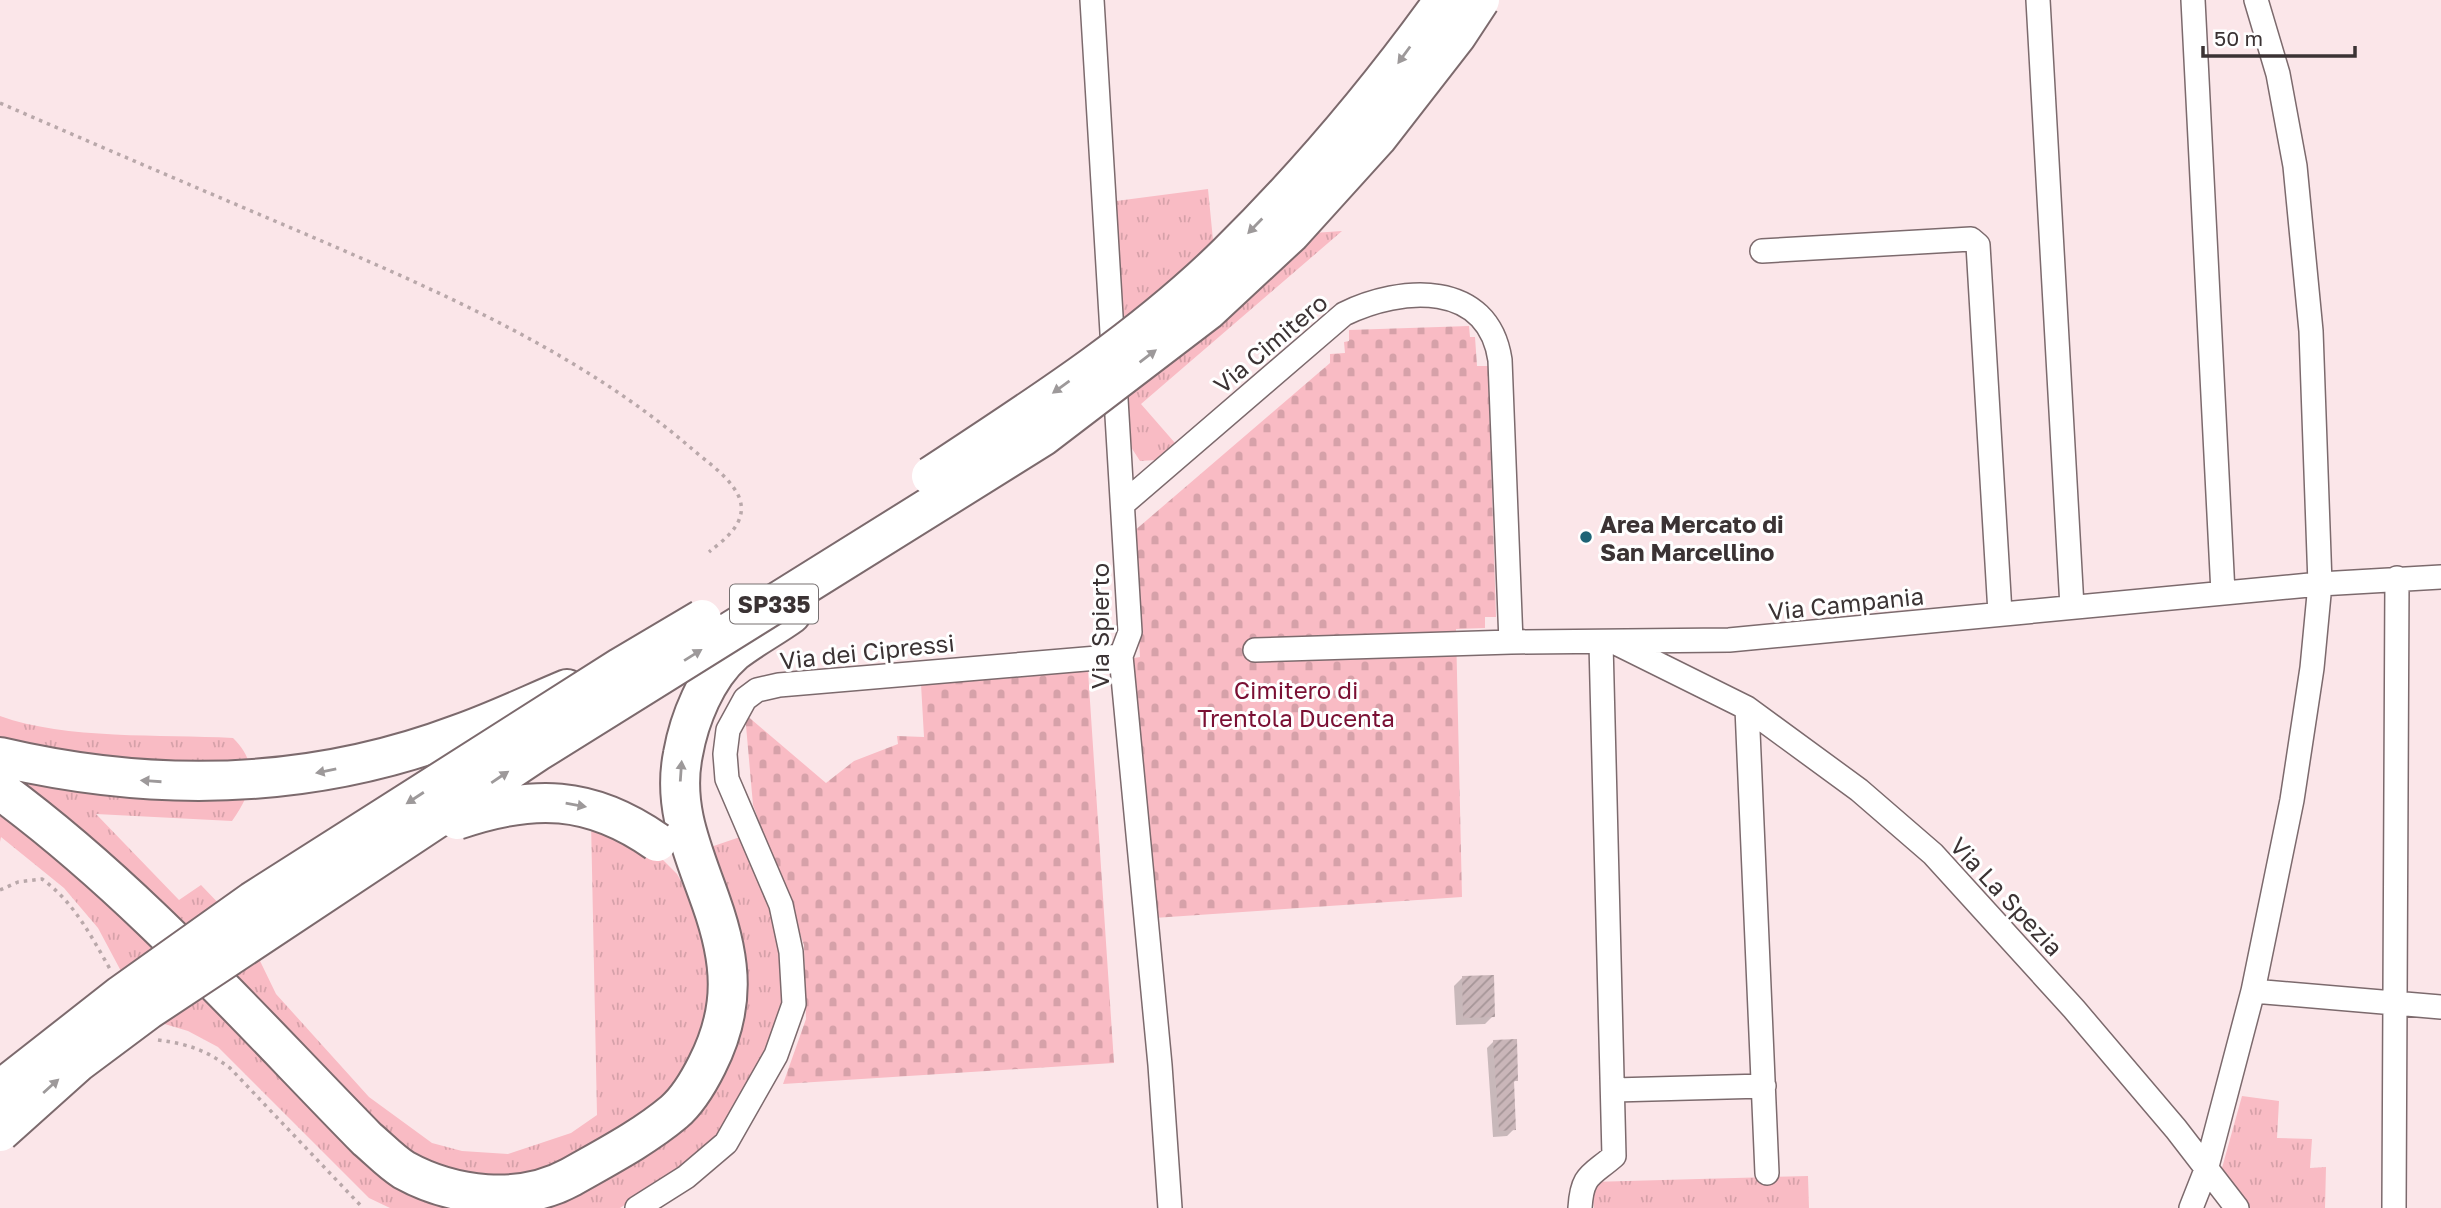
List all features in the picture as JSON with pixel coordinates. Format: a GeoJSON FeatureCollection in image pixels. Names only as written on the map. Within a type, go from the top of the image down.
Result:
{"type":"FeatureCollection","features":[{"type":"Feature","properties":{"kind":"highway","name":"SP335"},"geometry":{"type":"LineString","coordinates":[[0,1090],[121,995],[253,901],[621,667],[813,554],[994,435],[1126,340],[1227,255],[1315,163],[1383,85],[1444,0]]}},
{"type":"Feature","properties":{"kind":"highway","name":"SP335"},"geometry":{"type":"LineString","coordinates":[[0,1132],[77,1063],[148,1023],[537,752],[1042,438],[1207,311],[1291,233],[1377,138],[1457,35],[1480,0]]}},
{"type":"Feature","properties":{"kind":"highway"},"geometry":{"type":"LineString","coordinates":[[672,840],[682,825],[682,757],[690,723],[713,677],[733,653],[989,482],[1042,438]]}},
{"type":"Feature","properties":{"kind":"highway"},"geometry":{"type":"LineString","coordinates":[[0,757],[66,772],[152,781],[219,782],[301,776],[372,761],[459,734],[621,667]]}},
{"type":"Feature","properties":{"kind":"highway"},"geometry":{"type":"LineString","coordinates":[[0,790],[58,833],[134,900],[367,1139],[402,1169],[441,1186],[481,1195],[525,1192],[562,1182],[676,1110],[699,1081],[718,1045],[729,1003],[727,950],[712,904],[672,840],[582,805],[542,801],[501,806],[457,820],[187,989],[148,1023]]}},
{"type":"Feature","properties":{"kind":"street","name":"Via Spierto"},"geometry":{"type":"LineString","coordinates":[[1092,0],[1129,632],[1121,656],[1160,1065],[1170,1208]]}},
{"type":"Feature","properties":{"kind":"street"},"geometry":{"type":"LineString","coordinates":[[2038,0],[2072,607]]}},
{"type":"Feature","properties":{"kind":"street"},"geometry":{"type":"LineString","coordinates":[[2193,0],[2222,593]]}},
{"type":"Feature","properties":{"kind":"street"},"geometry":{"type":"LineString","coordinates":[[2191,1208],[2206,1170],[2253,991],[2292,800],[2312,668],[2320,583],[2311,331],[2295,166],[2278,74],[2256,0]]}},
{"type":"Feature","properties":{"kind":"street"},"geometry":{"type":"LineString","coordinates":[[1762,251],[1971,239],[1978,246],[2000,613]]}},
{"type":"Feature","properties":{"kind":"street","name":"Via Cimitero"},"geometry":{"type":"LineString","coordinates":[[1123,504],[1344,314],[1370,301],[1407,296],[1444,297],[1462,302],[1477,312],[1489,326],[1497,342],[1500,360],[1511,642]]}},
{"type":"Feature","properties":{"kind":"street","name":"Via Campania"},"geometry":{"type":"LineString","coordinates":[[1255,650],[1755,638],[2320,583],[2441,577]]}},
{"type":"Feature","properties":{"kind":"street"},"geometry":{"type":"LineString","coordinates":[[2395,1208],[2397,578]]}},
{"type":"Feature","properties":{"kind":"street"},"geometry":{"type":"LineString","coordinates":[[1678,641],[1686,677]]}},
{"type":"Feature","properties":{"kind":"street"},"geometry":{"type":"LineString","coordinates":[[1580,1208],[1581,1188],[1587,1174],[1614,1156],[1608,643]]}},
{"type":"Feature","properties":{"kind":"street","name":"Via La Spezia"},"geometry":{"type":"LineString","coordinates":[[1608,643],[1686,677],[1747,708],[1859,790],[1933,854],[2074,1009],[2176,1129],[2237,1208]]}},
{"type":"Feature","properties":{"kind":"street","name":"Via dei Cipressi"},"geometry":{"type":"LineString","coordinates":[[638,1208],[686,1177],[726,1143],[776,1055],[794,1004],[791,951],[781,905],[727,779],[728,730],[746,699],[757,691],[779,685],[1121,656]]}},
{"type":"Feature","properties":{"kind":"street"},"geometry":{"type":"LineString","coordinates":[[1747,708],[1767,1173]]}},
{"type":"Feature","properties":{"kind":"street"},"geometry":{"type":"LineString","coordinates":[[2253,991],[2441,1007]]}},
{"type":"Feature","properties":{"kind":"street"},"geometry":{"type":"LineString","coordinates":[[1614,1090],[1764,1086]]}},
{"type":"Feature","properties":{"kind":"path"},"geometry":{"type":"LineString","coordinates":[[0,103],[391,271],[550,349],[605,383],[667,427],[729,481],[740,499],[741,515],[733,533],[709,552]]}},
{"type":"Feature","properties":{"kind":"path"},"geometry":{"type":"LineString","coordinates":[[0,890],[18,882],[42,879],[56,889],[80,917],[111,972]]}},
{"type":"Feature","properties":{"kind":"path"},"geometry":{"type":"LineString","coordinates":[[148,1023],[208,1052],[230,1068],[363,1208]]}},
{"type":"Feature","properties":{"kind":"green space"},"geometry":{"type":"Polygon","coordinates":[[[1208,189],[1213,240],[1342,231],[1141,404],[1175,443],[1156,460],[1140,461],[1129,444],[1116,201],[1208,189]]]}},
{"type":"Feature","properties":{"kind":"green space","name":"Cimitero di Trentola Ducenta"},"geometry":{"type":"Polygon","coordinates":[[[1469,326],[1470,337],[1475,337],[1477,366],[1488,366],[1496,617],[1485,617],[1485,628],[1456,629],[1462,897],[1154,918],[1128,659],[1140,657],[1133,532],[1330,363],[1330,354],[1345,353],[1344,342],[1349,341],[1349,330],[1469,326]]]}},
{"type":"Feature","properties":{"kind":"green space"},"geometry":{"type":"Polygon","coordinates":[[[1088,671],[1114,1063],[783,1084],[806,1019],[804,945],[753,805],[745,714],[826,783],[854,761],[898,744],[897,736],[924,737],[921,684],[1088,671]]]}},
{"type":"Feature","properties":{"kind":"green space"},"geometry":{"type":"Polygon","coordinates":[[[0,716],[26,724],[84,732],[233,738],[247,758],[250,779],[245,800],[232,821],[96,814],[179,900],[201,885],[246,932],[276,994],[369,1097],[432,1143],[462,1151],[508,1154],[571,1133],[597,1115],[591,821],[655,852],[677,874],[705,924],[714,963],[700,1049],[672,1092],[635,1123],[544,1172],[474,1178],[415,1160],[13,779],[214,766],[0,748],[0,716]]]}},
{"type":"Feature","properties":{"kind":"green space"},"geometry":{"type":"Polygon","coordinates":[[[0,806],[62,850],[367,1161],[509,1207],[728,1053],[699,851],[743,836],[779,927],[784,1004],[777,1038],[733,1123],[701,1156],[620,1208],[390,1208],[369,1198],[218,1047],[188,1031],[158,1022],[138,1003],[98,928],[64,888],[1,837],[0,842],[0,806]]]}},
{"type":"Feature","properties":{"kind":"green space"},"geometry":{"type":"Polygon","coordinates":[[[2242,1096],[2279,1101],[2277,1138],[2312,1139],[2310,1168],[2326,1167],[2325,1208],[2250,1208],[2222,1168],[2242,1096]]]}},
{"type":"Feature","properties":{"kind":"green space"},"geometry":{"type":"Polygon","coordinates":[[[1808,1176],[1809,1208],[1594,1208],[1591,1182],[1808,1176]]]}},
{"type":"Feature","properties":{"kind":"building"},"geometry":{"type":"Polygon","coordinates":[[[1494,975],[1495,1017],[1463,1018],[1462,976],[1494,975]]]}},
{"type":"Feature","properties":{"kind":"building"},"geometry":{"type":"Polygon","coordinates":[[[1517,1039],[1518,1081],[1514,1081],[1516,1130],[1499,1131],[1493,1040],[1517,1039]]]}},
{"type":"Feature","properties":{"kind":"place","name":"Area Mercato di San Marcellino"},"geometry":{"type":"Point","coordinates":[1586,537]}}]}
